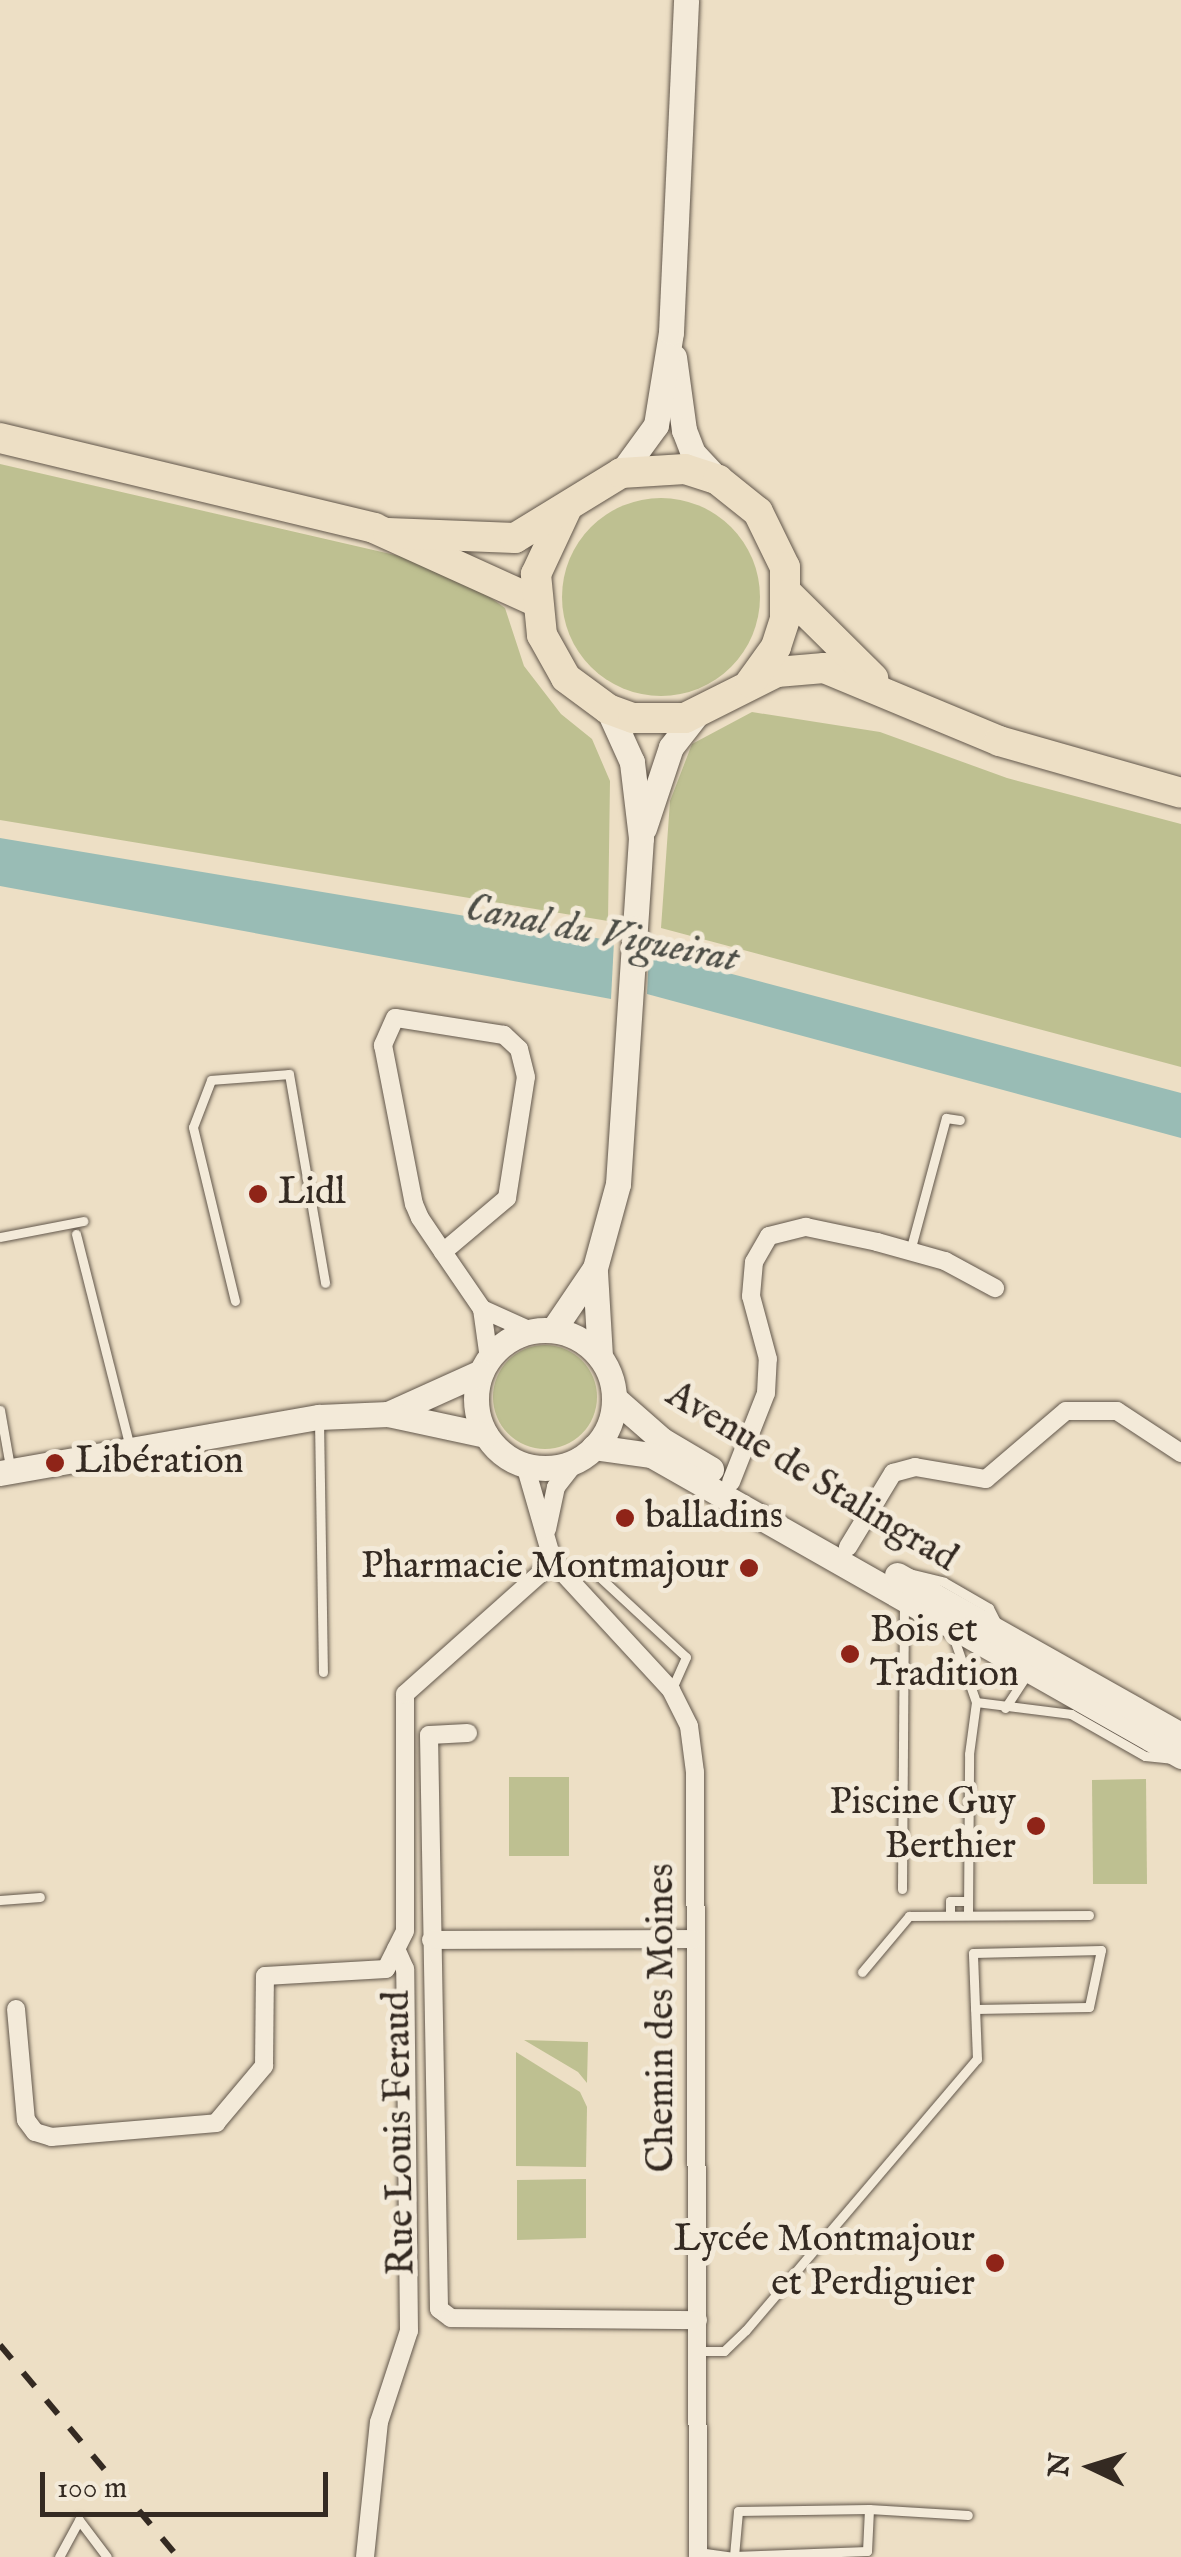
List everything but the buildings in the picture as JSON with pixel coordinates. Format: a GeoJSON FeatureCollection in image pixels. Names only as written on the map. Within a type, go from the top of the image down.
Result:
{"type":"FeatureCollection","features":[{"type":"Feature","properties":{"kind":"main road"},"geometry":{"type":"LineString","coordinates":[[388,533],[515,538],[621,473],[656,425],[671,332],[686,0]]}},
{"type":"Feature","properties":{"kind":"main road"},"geometry":{"type":"LineString","coordinates":[[671,332],[684,430],[693,454],[758,512],[776,540],[788,594],[776,647],[744,689]]}},
{"type":"Feature","properties":{"kind":"main road"},"geometry":{"type":"LineString","coordinates":[[0,438],[388,533],[535,600]]}},
{"type":"Feature","properties":{"kind":"main road"},"geometry":{"type":"LineString","coordinates":[[621,473],[685,469],[718,480]]}},
{"type":"Feature","properties":{"kind":"main road"},"geometry":{"type":"LineString","coordinates":[[566,510],[540,557],[535,600],[550,655],[582,693],[608,709],[660,721],[696,715],[744,689],[799,668],[843,672],[999,741],[1181,793]]}},
{"type":"Feature","properties":{"kind":"main road"},"geometry":{"type":"LineString","coordinates":[[788,594],[886,690]]}},
{"type":"Feature","properties":{"kind":"main road"},"geometry":{"type":"LineString","coordinates":[[5,1472],[319,1417],[388,1414],[486,1435],[525,1465],[586,1454],[614,1398],[600,1357],[595,1268],[618,1184],[641,838],[632,762],[608,709]]}},
{"type":"Feature","properties":{"kind":"main road"},"geometry":{"type":"LineString","coordinates":[[641,838],[670,747],[696,715]]}},
{"type":"Feature","properties":{"kind":"main road"},"geometry":{"type":"LineString","coordinates":[[388,1414],[485,1366],[542,1330],[595,1268]]}},
{"type":"Feature","properties":{"kind":"main road"},"geometry":{"type":"LineString","coordinates":[[542,1330],[600,1357]]}},
{"type":"Feature","properties":{"kind":"main road"},"geometry":{"type":"LineString","coordinates":[[485,1366],[478,1415],[486,1435]]}},
{"type":"Feature","properties":{"kind":"main road","name":"Avenue de Stalingrad"},"geometry":{"type":"LineString","coordinates":[[614,1398],[730,1492]]}},
{"type":"Feature","properties":{"kind":"main road","name":"Avenue de Stalingrad"},"geometry":{"type":"LineString","coordinates":[[586,1454],[651,1455],[730,1492],[800,1532],[863,1576],[1077,1697],[1180,1750]]}},
{"type":"Feature","properties":{"kind":"main road"},"geometry":{"type":"LineString","coordinates":[[800,1532],[848,1548],[863,1576]]}},
{"type":"Feature","properties":{"kind":"main road","name":"Avenue de Stalingrad"},"geometry":{"type":"LineString","coordinates":[[848,1548],[1134,1709]]}},
{"type":"Feature","properties":{"kind":"main road"},"geometry":{"type":"LineString","coordinates":[[998,1632],[1000,1643],[1026,1658],[1029,1670]]}},
{"type":"Feature","properties":{"kind":"main road"},"geometry":{"type":"LineString","coordinates":[[1077,1697],[1092,1694],[1125,1713],[1134,1709],[1137,1719],[1171,1739],[1180,1750]]}},
{"type":"Feature","properties":{"kind":"street"},"geometry":{"type":"LineString","coordinates":[[443,1252],[507,1198],[526,1077],[519,1050],[504,1036],[395,1018],[383,1045],[414,1204],[443,1252],[482,1309],[485,1366]]}},
{"type":"Feature","properties":{"kind":"street"},"geometry":{"type":"LineString","coordinates":[[730,1492],[766,1392],[768,1359],[751,1296],[754,1262],[769,1236],[806,1227],[910,1251],[995,1288]]}},
{"type":"Feature","properties":{"kind":"street"},"geometry":{"type":"LineString","coordinates":[[482,1309],[542,1330]]}},
{"type":"Feature","properties":{"kind":"street"},"geometry":{"type":"LineString","coordinates":[[848,1548],[893,1473],[915,1467],[986,1479],[1066,1411],[1117,1411],[1181,1453]]}},
{"type":"Feature","properties":{"kind":"street"},"geometry":{"type":"LineString","coordinates":[[547,1530],[556,1487],[586,1454]]}},
{"type":"Feature","properties":{"kind":"street"},"geometry":{"type":"LineString","coordinates":[[16,2009],[26,2120],[35,2132],[204,2129],[216,2123],[264,2066],[265,1976],[386,1969],[404,1931],[406,1694],[553,1562],[547,1530],[525,1465]]}},
{"type":"Feature","properties":{"kind":"street","name":"Chemin des Moines"},"geometry":{"type":"LineString","coordinates":[[553,1562],[671,1690],[690,1726],[695,1772],[698,2555]]}},
{"type":"Feature","properties":{"kind":"street","name":"Rue Louis Feraud"},"geometry":{"type":"LineString","coordinates":[[468,1734],[428,1734],[439,2308],[451,2318],[698,2320]]}},
{"type":"Feature","properties":{"kind":"street"},"geometry":{"type":"LineString","coordinates":[[431,1940],[694,1939]]}},
{"type":"Feature","properties":{"kind":"street"},"geometry":{"type":"LineString","coordinates":[[365,2557],[380,2422],[409,2331],[405,1970],[396,1949]]}},
{"type":"Feature","properties":{"kind":"lane"},"geometry":{"type":"LineString","coordinates":[[235,1301],[193,1127],[212,1080],[289,1074],[325,1283]]}},
{"type":"Feature","properties":{"kind":"lane"},"geometry":{"type":"LineString","coordinates":[[910,1251],[946,1118],[960,1120]]}},
{"type":"Feature","properties":{"kind":"lane"},"geometry":{"type":"LineString","coordinates":[[0,1237],[83,1221]]}},
{"type":"Feature","properties":{"kind":"lane"},"geometry":{"type":"LineString","coordinates":[[76,1234],[130,1448]]}},
{"type":"Feature","properties":{"kind":"lane"},"geometry":{"type":"LineString","coordinates":[[0,1410],[5,1472]]}},
{"type":"Feature","properties":{"kind":"lane"},"geometry":{"type":"LineString","coordinates":[[319,1417],[323,1672]]}},
{"type":"Feature","properties":{"kind":"lane"},"geometry":{"type":"LineString","coordinates":[[592,1570],[686,1657],[671,1690]]}},
{"type":"Feature","properties":{"kind":"lane"},"geometry":{"type":"LineString","coordinates":[[902,1890],[904,1599]]}},
{"type":"Feature","properties":{"kind":"lane"},"geometry":{"type":"LineString","coordinates":[[950,1625],[976,1702],[969,1754],[968,1914]]}},
{"type":"Feature","properties":{"kind":"lane"},"geometry":{"type":"LineString","coordinates":[[1006,1708],[1029,1670]]}},
{"type":"Feature","properties":{"kind":"lane"},"geometry":{"type":"LineString","coordinates":[[976,1702],[1006,1708],[1054,1709],[1145,1756],[1180,1750]]}},
{"type":"Feature","properties":{"kind":"lane"},"geometry":{"type":"LineString","coordinates":[[0,1900],[40,1898]]}},
{"type":"Feature","properties":{"kind":"lane"},"geometry":{"type":"LineString","coordinates":[[950,1914],[950,1901],[968,1901]]}},
{"type":"Feature","properties":{"kind":"lane"},"geometry":{"type":"LineString","coordinates":[[862,1972],[909,1916],[1089,1915]]}},
{"type":"Feature","properties":{"kind":"lane"},"geometry":{"type":"LineString","coordinates":[[698,2351],[724,2351],[746,2330],[977,2060],[975,2009],[973,1953],[1101,1950],[1089,2006],[975,2009]]}},
{"type":"Feature","properties":{"kind":"lane"},"geometry":{"type":"LineString","coordinates":[[698,2555],[866,2551],[870,2509]]}},
{"type":"Feature","properties":{"kind":"lane"},"geometry":{"type":"LineString","coordinates":[[734,2556],[738,2511],[870,2509],[968,2515]]}},
{"type":"Feature","properties":{"kind":"lane"},"geometry":{"type":"LineString","coordinates":[[60,2557],[79,2520],[107,2557]]}},
{"type":"Feature","properties":{"kind":"green space"},"geometry":{"type":"Polygon","coordinates":[[[0,464],[447,567],[505,608],[524,666],[561,714],[592,739],[610,781],[608,921],[0,820],[0,464]]]}},
{"type":"Feature","properties":{"kind":"green space"},"geometry":{"type":"Polygon","coordinates":[[[661,498],[699,505],[731,527],[753,559],[760,597],[753,635],[731,667],[699,689],[661,696],[623,689],[591,667],[569,635],[562,597],[569,559],[591,527],[623,505],[661,498]]]}},
{"type":"Feature","properties":{"kind":"green space"},"geometry":{"type":"Polygon","coordinates":[[[752,712],[880,732],[1007,778],[1181,824],[1181,1067],[661,928],[670,801],[692,744],[752,712]]]}},
{"type":"Feature","properties":{"kind":"green space"},"geometry":{"type":"Polygon","coordinates":[[[545,1345],[565,1349],[582,1360],[593,1377],[597,1397],[593,1417],[582,1434],[565,1445],[545,1449],[525,1445],[508,1434],[497,1417],[493,1397],[497,1377],[508,1360],[525,1349],[545,1345]]]}},
{"type":"Feature","properties":{"kind":"green space"},"geometry":{"type":"Polygon","coordinates":[[[509,1777],[569,1777],[569,1856],[509,1856],[509,1777]]]}},
{"type":"Feature","properties":{"kind":"green space"},"geometry":{"type":"Polygon","coordinates":[[[1146,1779],[1147,1884],[1093,1884],[1092,1780],[1146,1779]]]}},
{"type":"Feature","properties":{"kind":"green space"},"geometry":{"type":"Polygon","coordinates":[[[524,2040],[588,2042],[587,2083],[578,2072],[524,2040]]]}},
{"type":"Feature","properties":{"kind":"green space"},"geometry":{"type":"Polygon","coordinates":[[[516,2052],[580,2092],[587,2107],[586,2167],[516,2166],[516,2052]]]}},
{"type":"Feature","properties":{"kind":"green space"},"geometry":{"type":"Polygon","coordinates":[[[586,2179],[586,2238],[517,2240],[517,2180],[586,2179]]]}},
{"type":"Feature","properties":{"kind":"water"},"geometry":{"type":"Polygon","coordinates":[[[0,838],[614,941],[611,999],[0,886],[0,838]]]}},
{"type":"Feature","properties":{"kind":"water"},"geometry":{"type":"Polygon","coordinates":[[[649,952],[1181,1093],[1181,1138],[647,994],[649,952]]]}},
{"type":"Feature","properties":{"kind":"railway"},"geometry":{"type":"LineString","coordinates":[[0,2345],[178,2557]]}},
{"type":"Feature","properties":{"kind":"place","name":"Lidl"},"geometry":{"type":"Point","coordinates":[258,1194]}},
{"type":"Feature","properties":{"kind":"place","name":"Libération"},"geometry":{"type":"Point","coordinates":[55,1463]}},
{"type":"Feature","properties":{"kind":"place","name":"balladins"},"geometry":{"type":"Point","coordinates":[625,1518]}},
{"type":"Feature","properties":{"kind":"place","name":"Pharmacie Montmajour"},"geometry":{"type":"Point","coordinates":[749,1568]}},
{"type":"Feature","properties":{"kind":"place","name":"Bois et Tradition"},"geometry":{"type":"Point","coordinates":[850,1654]}},
{"type":"Feature","properties":{"kind":"place","name":"Piscine Guy Berthier"},"geometry":{"type":"Point","coordinates":[1036,1826]}},
{"type":"Feature","properties":{"kind":"place","name":"Lycée Montmajour et Perdiguier"},"geometry":{"type":"Point","coordinates":[995,2263]}},
{"type":"Feature","properties":{"kind":"water label","name":"Canal du Vigueirat"},"geometry":{"type":"Point","coordinates":[602,935]}}]}
